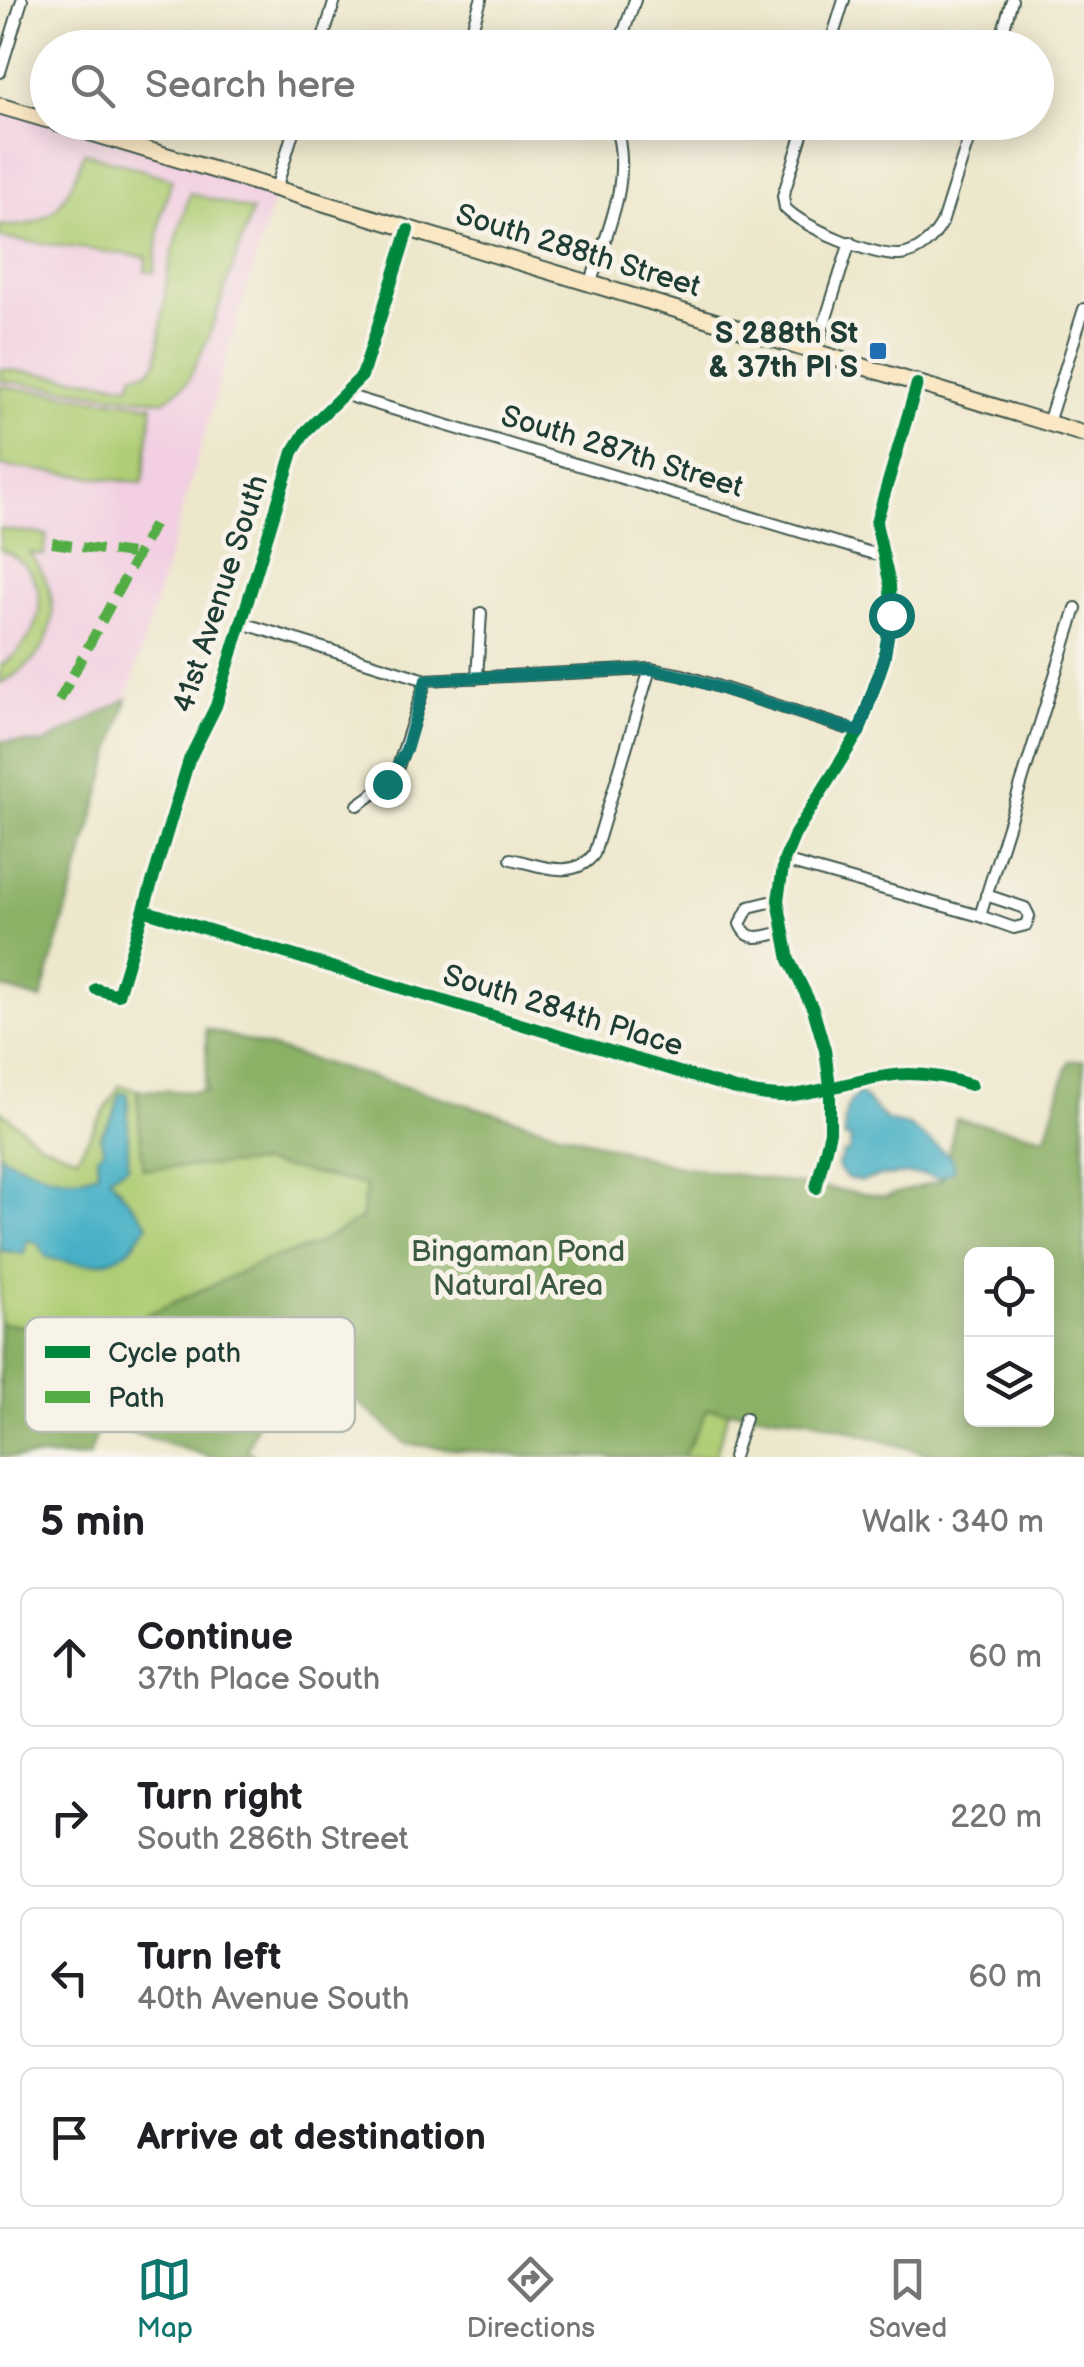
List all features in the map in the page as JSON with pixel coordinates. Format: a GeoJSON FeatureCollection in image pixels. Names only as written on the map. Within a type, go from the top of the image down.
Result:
{"type":"FeatureCollection","features":[{"type":"Feature","properties":{"kind":"main road"},"geometry":{"type":"LineString","coordinates":[[0,106],[30,115]]}},
{"type":"Feature","properties":{"kind":"main road","name":"South 288th Street"},"geometry":{"type":"LineString","coordinates":[[114,140],[1084,434]]}},
{"type":"Feature","properties":{"kind":"street"},"geometry":{"type":"LineString","coordinates":[[0,72],[22,0]]}},
{"type":"Feature","properties":{"kind":"street"},"geometry":{"type":"LineString","coordinates":[[326,30],[336,0]]}},
{"type":"Feature","properties":{"kind":"street"},"geometry":{"type":"LineString","coordinates":[[472,30],[481,0]]}},
{"type":"Feature","properties":{"kind":"street"},"geometry":{"type":"LineString","coordinates":[[624,30],[635,0]]}},
{"type":"Feature","properties":{"kind":"street"},"geometry":{"type":"LineString","coordinates":[[835,30],[844,0]]}},
{"type":"Feature","properties":{"kind":"street"},"geometry":{"type":"LineString","coordinates":[[1003,30],[1012,0]]}},
{"type":"Feature","properties":{"kind":"street"},"geometry":{"type":"LineString","coordinates":[[276,189],[291,140]]}},
{"type":"Feature","properties":{"kind":"street"},"geometry":{"type":"LineString","coordinates":[[591,282],[624,172],[620,140]]}},
{"type":"Feature","properties":{"kind":"street"},"geometry":{"type":"LineString","coordinates":[[800,140],[783,196],[786,208],[810,228],[901,255],[934,238],[968,140]]}},
{"type":"Feature","properties":{"kind":"street","name":"41st Avenue South"},"geometry":{"type":"LineString","coordinates":[[96,988],[118,995],[189,760],[216,706],[293,452],[306,432],[346,395],[368,364],[408,230]]}},
{"type":"Feature","properties":{"kind":"street"},"geometry":{"type":"LineString","coordinates":[[815,352],[850,242]]}},
{"type":"Feature","properties":{"kind":"street"},"geometry":{"type":"LineString","coordinates":[[1048,423],[1084,310]]}},
{"type":"Feature","properties":{"kind":"street"},"geometry":{"type":"LineString","coordinates":[[816,1188],[830,1132],[830,1086],[825,1050],[790,960],[778,900],[784,861],[795,834],[859,732],[884,659],[891,615],[890,585],[876,523],[917,384]]}},
{"type":"Feature","properties":{"kind":"street","name":"South 287th Street"},"geometry":{"type":"LineString","coordinates":[[346,395],[884,557]]}},
{"type":"Feature","properties":{"kind":"street"},"geometry":{"type":"LineString","coordinates":[[980,916],[1076,608]]}},
{"type":"Feature","properties":{"kind":"street"},"geometry":{"type":"LineString","coordinates":[[477,678],[481,613]]}},
{"type":"Feature","properties":{"kind":"street"},"geometry":{"type":"LineString","coordinates":[[242,623],[426,680],[650,669],[859,732]]}},
{"type":"Feature","properties":{"kind":"street"},"geometry":{"type":"LineString","coordinates":[[510,859],[561,870],[586,865],[594,854],[650,669]]}},
{"type":"Feature","properties":{"kind":"street"},"geometry":{"type":"LineString","coordinates":[[358,805],[387,784],[397,770],[426,680]]}},
{"type":"Feature","properties":{"kind":"street"},"geometry":{"type":"LineString","coordinates":[[784,861],[1014,928],[1023,927],[1028,921],[1024,908],[986,895]]}},
{"type":"Feature","properties":{"kind":"street"},"geometry":{"type":"LineString","coordinates":[[778,900],[749,908],[740,924],[752,938],[782,932]]}},
{"type":"Feature","properties":{"kind":"street","name":"South 284th Place"},"geometry":{"type":"LineString","coordinates":[[146,910],[764,1095],[792,1096],[916,1072],[971,1085]]}},
{"type":"Feature","properties":{"kind":"street"},"geometry":{"type":"LineString","coordinates":[[732,1457],[745,1418]]}},
{"type":"Feature","properties":{"kind":"shaded area"},"geometry":{"type":"Polygon","coordinates":[[[0,106],[30,115],[30,140],[113,140],[276,189],[127,699],[43,744],[0,741],[0,106]]]}},
{"type":"Feature","properties":{"kind":"green space"},"geometry":{"type":"Polygon","coordinates":[[[84,152],[172,179],[161,216],[154,272],[145,271],[147,257],[0,238],[0,225],[33,223],[56,208],[72,183],[84,152]]]}},
{"type":"Feature","properties":{"kind":"green space"},"geometry":{"type":"Polygon","coordinates":[[[190,193],[252,211],[208,339],[187,383],[164,401],[0,381],[0,369],[131,385],[133,374],[149,371],[157,361],[168,270],[190,193]]]}},
{"type":"Feature","properties":{"kind":"green space"},"geometry":{"type":"Polygon","coordinates":[[[0,386],[153,405],[143,483],[0,466],[0,386]]]}},
{"type":"Feature","properties":{"kind":"green space"},"geometry":{"type":"Polygon","coordinates":[[[0,529],[47,535],[44,555],[29,553],[42,571],[52,608],[45,643],[34,659],[0,683],[0,666],[28,639],[39,606],[38,589],[31,573],[0,549],[0,529]]]}},
{"type":"Feature","properties":{"kind":"green space"},"geometry":{"type":"Polygon","coordinates":[[[127,699],[41,1000],[0,987],[0,741],[43,744],[127,699]]]}},
{"type":"Feature","properties":{"kind":"green space","name":"Bingaman Pond Natural Area"},"geometry":{"type":"Polygon","coordinates":[[[206,1029],[673,1165],[884,1197],[942,1180],[956,1119],[1046,1137],[1069,1061],[1084,1060],[1084,1457],[938,1457],[809,1419],[708,1409],[683,1457],[531,1457],[406,1444],[355,1399],[355,1317],[142,1317],[265,1261],[313,1246],[361,1219],[366,1185],[262,1163],[143,1169],[137,1090],[207,1092],[206,1029]]]}},
{"type":"Feature","properties":{"kind":"green space","name":"Bingaman Pond Natural Area"},"geometry":{"type":"Polygon","coordinates":[[[220,1033],[964,1252],[964,1427],[1053,1427],[1084,1457],[737,1381],[715,1457],[654,1457],[362,1213],[361,1219],[313,1246],[151,1317],[25,1317],[25,1372],[0,1383],[0,1250],[23,1254],[26,1239],[38,1243],[148,1224],[109,1176],[120,1094],[114,1114],[100,1136],[104,1149],[97,1157],[98,1172],[74,1178],[49,1175],[0,1155],[0,1110],[40,1143],[77,1157],[120,1085],[137,1090],[143,1168],[177,1167],[220,1033]]]}},
{"type":"Feature","properties":{"kind":"green space","name":"Bingaman Pond Natural Area"},"geometry":{"type":"Polygon","coordinates":[[[0,1323],[25,1326],[25,1432],[97,1432],[89,1457],[0,1457],[0,1323]]]}},
{"type":"Feature","properties":{"kind":"green space","name":"Bingaman Pond Natural Area"},"geometry":{"type":"Polygon","coordinates":[[[129,1432],[254,1432],[247,1450],[256,1457],[211,1457],[129,1432]]]}},
{"type":"Feature","properties":{"kind":"water"},"geometry":{"type":"Polygon","coordinates":[[[120,1093],[128,1093],[128,1166],[109,1177],[148,1224],[136,1242],[109,1261],[88,1263],[46,1257],[38,1243],[27,1240],[24,1254],[0,1250],[0,1155],[61,1177],[98,1172],[97,1156],[104,1149],[100,1137],[114,1114],[120,1093]]]}},
{"type":"Feature","properties":{"kind":"water"},"geometry":{"type":"Polygon","coordinates":[[[860,1093],[887,1121],[909,1126],[952,1158],[954,1170],[939,1178],[921,1174],[861,1181],[847,1178],[837,1167],[849,1151],[851,1139],[844,1137],[846,1112],[850,1101],[860,1093]]]}},
{"type":"Feature","properties":{"kind":"marked path"},"geometry":{"type":"LineString","coordinates":[[59,701],[156,520]]}},
{"type":"Feature","properties":{"kind":"marked path"},"geometry":{"type":"LineString","coordinates":[[52,543],[138,555]]}},
{"type":"Feature","properties":{"kind":"cycle path"},"geometry":{"type":"LineString","coordinates":[[96,989],[118,995],[189,760],[216,706],[293,452],[306,431],[362,376],[408,230]]}},
{"type":"Feature","properties":{"kind":"cycle path"},"geometry":{"type":"LineString","coordinates":[[816,1188],[830,1132],[830,1086],[813,1009],[789,960],[778,900],[784,861],[795,834],[859,732],[884,659],[891,615],[890,585],[876,523],[917,384]]}},
{"type":"Feature","properties":{"kind":"cycle path"},"geometry":{"type":"LineString","coordinates":[[146,911],[747,1092],[794,1095],[901,1074],[922,1074],[971,1085]]}},
{"type":"Feature","properties":{"kind":"place","name":"S 288th St & 37th Pl S"},"geometry":{"type":"Point","coordinates":[878,351]}},
{"type":"Feature","properties":{"kind":"route"},"geometry":{"type":"LineString","coordinates":[[387,784],[406,750],[426,680],[650,669],[859,732],[884,659],[891,615]]}}]}
